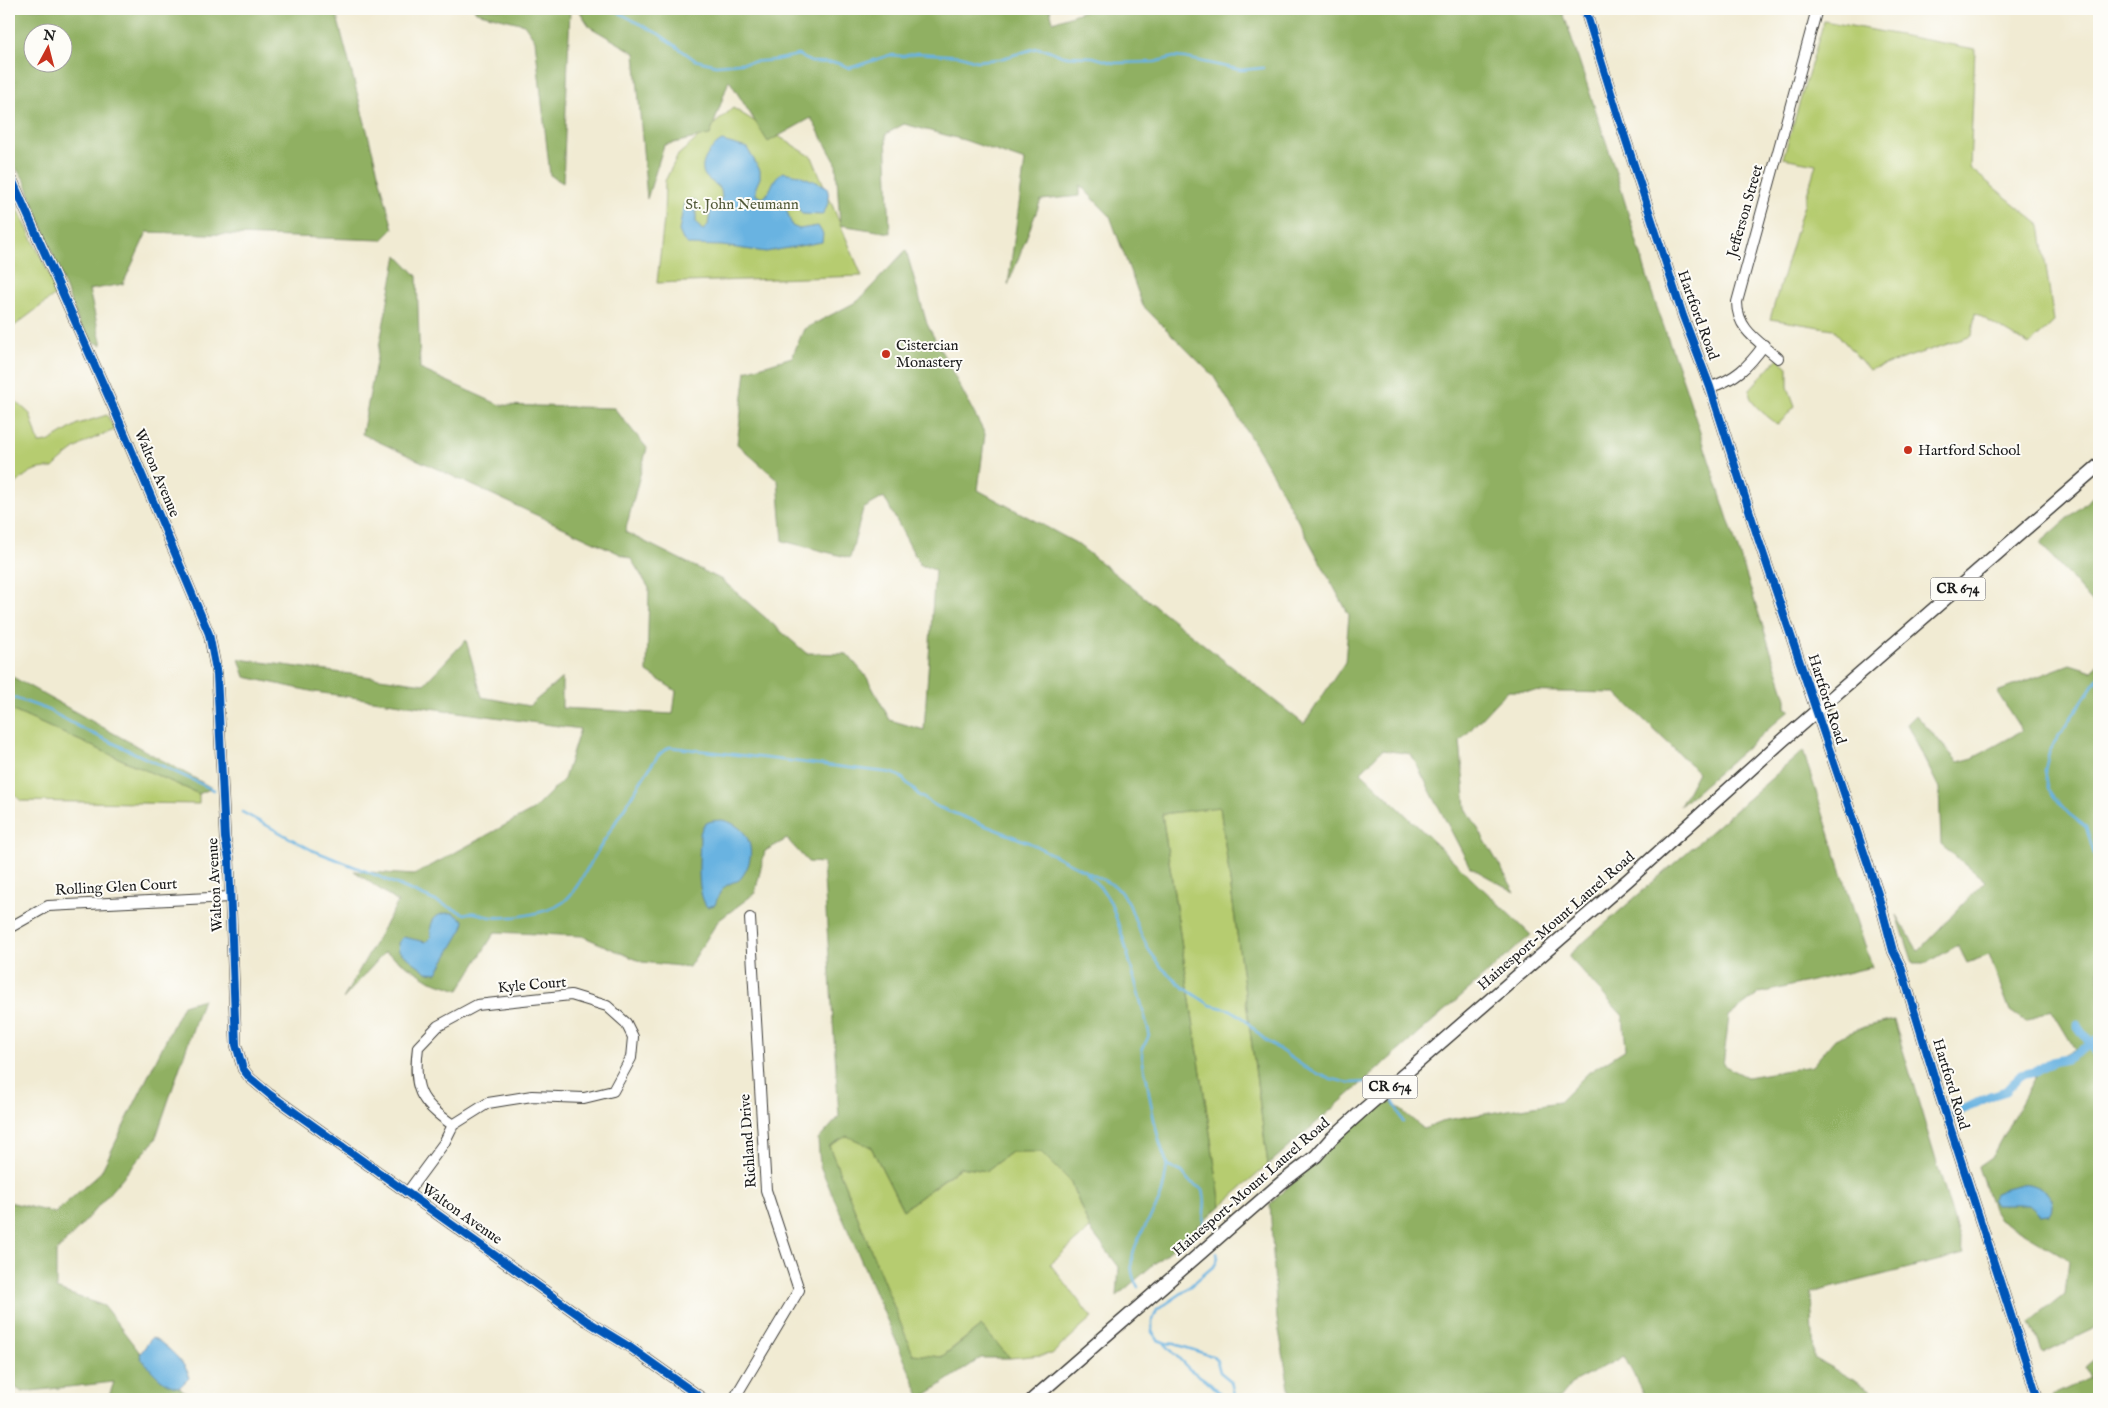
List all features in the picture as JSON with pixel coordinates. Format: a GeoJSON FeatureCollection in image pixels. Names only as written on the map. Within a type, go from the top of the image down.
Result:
{"type":"FeatureCollection","features":[{"type":"Feature","properties":{"kind":"main road","name":"Hainesport-Mount Laurel Road"},"geometry":{"type":"LineString","coordinates":[[1033,1399],[1281,1183],[1316,1156],[1331,1139],[1384,1092],[2099,465]]}},
{"type":"Feature","properties":{"kind":"street","name":"Hartford Road"},"geometry":{"type":"LineString","coordinates":[[1585,9],[1683,316],[1710,386],[1816,712],[1878,894],[1893,951],[1901,967],[1940,1096],[2038,1399]]}},
{"type":"Feature","properties":{"kind":"street","name":"Jefferson Street"},"geometry":{"type":"LineString","coordinates":[[1778,358],[1740,321],[1737,309],[1738,293],[1817,9]]}},
{"type":"Feature","properties":{"kind":"street","name":"Walton Avenue"},"geometry":{"type":"LineString","coordinates":[[9,173],[115,411],[209,634],[217,674],[230,897],[236,1045],[243,1069],[250,1078],[269,1094],[587,1321],[632,1348],[703,1399]]}},
{"type":"Feature","properties":{"kind":"street"},"geometry":{"type":"LineString","coordinates":[[1710,386],[1726,382],[1741,373],[1764,345]]}},
{"type":"Feature","properties":{"kind":"street","name":"Rolling Glen Court"},"geometry":{"type":"LineString","coordinates":[[9,928],[48,906],[230,897]]}},
{"type":"Feature","properties":{"kind":"street","name":"Richland Drive"},"geometry":{"type":"LineString","coordinates":[[734,1399],[799,1290],[766,1190],[750,918]]}},
{"type":"Feature","properties":{"kind":"street","name":"Kyle Court"},"geometry":{"type":"LineString","coordinates":[[407,1193],[444,1143],[453,1125],[488,1103],[532,1096],[584,1098],[613,1091],[631,1058],[632,1037],[626,1023],[607,1006],[571,995],[477,1005],[438,1026],[418,1047],[417,1080],[420,1093],[431,1108],[453,1125]]}},
{"type":"Feature","properties":{"kind":"green space"},"geometry":{"type":"Polygon","coordinates":[[[9,9],[335,9],[393,229],[382,240],[147,232],[123,284],[89,290],[102,345],[85,339],[25,181],[9,158],[9,9]]]}},
{"type":"Feature","properties":{"kind":"green space"},"geometry":{"type":"Polygon","coordinates":[[[474,9],[570,9],[563,183],[550,175],[535,40],[524,24],[476,12],[474,9]]]}},
{"type":"Feature","properties":{"kind":"green space"},"geometry":{"type":"Polygon","coordinates":[[[578,9],[1050,9],[1053,22],[1089,9],[1562,9],[1614,166],[1654,299],[1685,386],[1786,698],[1786,708],[1790,710],[1680,806],[1698,772],[1616,693],[1507,691],[1460,741],[1466,808],[1515,892],[1470,867],[1411,754],[1382,750],[1361,772],[1531,935],[1268,1165],[1220,807],[1162,814],[1221,1206],[1117,1296],[1119,1267],[1090,1229],[1070,1181],[1041,1152],[1011,1152],[986,1171],[960,1167],[903,1210],[871,1147],[847,1136],[829,1146],[913,1354],[942,1357],[981,1326],[1010,1358],[981,1358],[921,1398],[820,1166],[818,1140],[839,1117],[823,863],[808,862],[787,839],[765,851],[755,893],[718,921],[689,967],[642,962],[582,936],[495,932],[459,990],[431,981],[385,952],[343,999],[398,902],[354,871],[414,875],[533,810],[564,779],[580,729],[315,692],[245,677],[239,659],[424,684],[466,640],[482,697],[529,706],[562,678],[562,708],[673,714],[676,691],[647,672],[649,588],[631,559],[362,434],[397,255],[417,276],[420,369],[500,405],[614,408],[647,448],[625,532],[722,580],[806,653],[847,654],[866,676],[890,720],[924,730],[935,570],[920,565],[884,497],[863,509],[850,558],[783,541],[778,480],[737,444],[746,371],[792,357],[804,329],[858,301],[906,250],[927,324],[985,434],[978,490],[1076,543],[1304,724],[1345,662],[1349,615],[1273,475],[1214,377],[1143,306],[1110,216],[1080,185],[1080,196],[1041,200],[1008,285],[1025,161],[964,140],[904,124],[886,134],[890,233],[840,225],[836,163],[811,118],[768,142],[729,80],[710,135],[664,145],[647,199],[635,53],[590,27],[578,9]]]}},
{"type":"Feature","properties":{"kind":"green space"},"geometry":{"type":"Polygon","coordinates":[[[1824,21],[1975,49],[1970,168],[2040,225],[2054,322],[2029,345],[1975,313],[1972,336],[1869,370],[1833,329],[1770,319],[1816,164],[1783,158],[1824,21]]]}},
{"type":"Feature","properties":{"kind":"green space","name":"St. John Neumann"},"geometry":{"type":"Polygon","coordinates":[[[733,108],[812,157],[862,276],[657,283],[664,219],[665,181],[678,155],[733,108]]]}},
{"type":"Feature","properties":{"kind":"green space"},"geometry":{"type":"Polygon","coordinates":[[[9,190],[58,293],[9,330],[9,190]]]}},
{"type":"Feature","properties":{"kind":"green space"},"geometry":{"type":"Polygon","coordinates":[[[1778,358],[1788,367],[1788,387],[1795,406],[1778,425],[1754,404],[1751,399],[1750,389],[1778,358]]]}},
{"type":"Feature","properties":{"kind":"green space"},"geometry":{"type":"Polygon","coordinates":[[[9,395],[30,414],[39,443],[48,442],[78,424],[107,415],[115,430],[81,445],[53,468],[38,469],[28,473],[9,490],[9,395]]]}},
{"type":"Feature","properties":{"kind":"green space"},"geometry":{"type":"Polygon","coordinates":[[[2099,491],[2099,610],[2040,543],[2099,491]]]}},
{"type":"Feature","properties":{"kind":"green space"},"geometry":{"type":"Polygon","coordinates":[[[2099,661],[2099,1326],[2043,1353],[2030,1322],[2065,1294],[2069,1260],[1998,1218],[1992,1209],[1978,1167],[1991,1158],[2038,1071],[2075,1049],[2051,1009],[2026,1022],[2010,1011],[1989,955],[1967,963],[1958,945],[1927,963],[1913,963],[1897,915],[1918,951],[1985,881],[1941,844],[1939,788],[1907,724],[1916,715],[1958,762],[1973,758],[2022,731],[1997,692],[2070,664],[2092,671],[2099,661]]]}},
{"type":"Feature","properties":{"kind":"green space"},"geometry":{"type":"Polygon","coordinates":[[[9,675],[212,788],[199,794],[9,709],[9,675]]]}},
{"type":"Feature","properties":{"kind":"green space"},"geometry":{"type":"Polygon","coordinates":[[[9,709],[199,794],[199,804],[21,801],[9,789],[9,709]]]}},
{"type":"Feature","properties":{"kind":"green space"},"geometry":{"type":"Polygon","coordinates":[[[1803,751],[1872,967],[1760,993],[1729,1016],[1723,1065],[1747,1077],[1812,1066],[1835,1039],[1864,1027],[1894,1020],[1964,1254],[1811,1293],[1814,1358],[1887,1399],[1646,1399],[1624,1356],[1571,1384],[1559,1399],[1291,1399],[1277,1319],[1270,1204],[1384,1096],[1424,1129],[1446,1120],[1559,1102],[1588,1073],[1626,1049],[1623,1016],[1568,956],[1803,751]]]}},
{"type":"Feature","properties":{"kind":"green space"},"geometry":{"type":"Polygon","coordinates":[[[1220,806],[1268,1165],[1221,1206],[1162,814],[1220,806]]]}},
{"type":"Feature","properties":{"kind":"green space"},"geometry":{"type":"Polygon","coordinates":[[[203,999],[155,1140],[56,1252],[56,1289],[104,1306],[140,1353],[169,1349],[189,1375],[178,1387],[189,1394],[183,1399],[108,1399],[114,1382],[22,1392],[9,1383],[9,1202],[55,1213],[101,1172],[183,1005],[203,999]]]}},
{"type":"Feature","properties":{"kind":"green space"},"geometry":{"type":"Polygon","coordinates":[[[847,1135],[871,1147],[903,1210],[961,1167],[986,1171],[1011,1152],[1041,1151],[1070,1181],[1090,1229],[1050,1264],[1092,1318],[1052,1354],[1010,1358],[981,1326],[941,1357],[913,1355],[829,1146],[847,1135]]]}},
{"type":"Feature","properties":{"kind":"green space"},"geometry":{"type":"Polygon","coordinates":[[[2099,1355],[2099,1399],[2053,1399],[2051,1396],[2090,1378],[2085,1367],[2099,1355]]]}},
{"type":"Feature","properties":{"kind":"water"},"geometry":{"type":"Polygon","coordinates":[[[722,141],[747,148],[760,170],[756,195],[763,198],[769,192],[776,178],[783,172],[799,175],[826,186],[828,201],[822,215],[802,214],[793,200],[787,201],[786,208],[792,226],[799,229],[818,226],[823,234],[822,242],[766,252],[722,246],[689,245],[683,240],[679,231],[684,203],[690,199],[696,201],[696,222],[704,230],[708,225],[711,207],[722,198],[721,190],[706,177],[703,167],[706,156],[722,141]]]}},
{"type":"Feature","properties":{"kind":"water"},"geometry":{"type":"Polygon","coordinates":[[[722,820],[740,828],[746,835],[751,851],[750,860],[747,869],[740,879],[722,889],[715,905],[707,907],[703,900],[700,882],[700,834],[703,826],[708,822],[722,820]]]}},
{"type":"Feature","properties":{"kind":"water"},"geometry":{"type":"Polygon","coordinates":[[[453,913],[464,920],[463,928],[437,973],[427,972],[399,951],[398,943],[403,937],[426,942],[431,937],[431,926],[434,919],[442,914],[453,913]]]}},
{"type":"Feature","properties":{"kind":"water"},"geometry":{"type":"Polygon","coordinates":[[[2021,1184],[2034,1185],[2046,1192],[2053,1202],[2050,1214],[2040,1215],[2029,1205],[1993,1205],[1991,1201],[1994,1194],[2021,1184]]]}},
{"type":"Feature","properties":{"kind":"water"},"geometry":{"type":"Polygon","coordinates":[[[152,1337],[169,1349],[185,1367],[189,1378],[180,1387],[163,1381],[141,1358],[140,1354],[152,1337]]]}},
{"type":"Feature","properties":{"kind":"waterway"},"geometry":{"type":"LineString","coordinates":[[612,9],[659,34],[695,60],[716,65],[775,60],[798,55],[811,62],[838,63],[850,68],[890,55],[903,56],[917,53],[961,56],[976,61],[1000,59],[1037,48],[1062,56],[1093,57],[1114,63],[1155,62],[1174,57],[1241,70],[1263,68]]}},
{"type":"Feature","properties":{"kind":"waterway"},"geometry":{"type":"LineString","coordinates":[[2099,676],[2050,749],[2045,770],[2048,788],[2055,798],[2069,814],[2086,827],[2099,871]]}},
{"type":"Feature","properties":{"kind":"waterway"},"geometry":{"type":"LineString","coordinates":[[9,696],[46,709],[85,730],[214,790]]}},
{"type":"Feature","properties":{"kind":"waterway"},"geometry":{"type":"LineString","coordinates":[[242,812],[312,850],[465,914],[508,917],[528,915],[547,910],[567,899],[579,883],[653,763],[662,752],[670,747],[893,773],[901,777],[920,796],[938,807],[1030,843],[1115,886],[1128,901],[1149,950],[1162,968],[1183,987],[1210,1005],[1231,1010],[1242,1017],[1264,1039],[1309,1070],[1328,1078],[1349,1083],[1373,1082]]}},
{"type":"Feature","properties":{"kind":"waterway"},"geometry":{"type":"LineString","coordinates":[[1086,873],[1102,889],[1111,903],[1124,941],[1149,1032],[1142,1050],[1142,1056],[1161,1147],[1169,1167],[1182,1172],[1189,1181],[1203,1190],[1205,1200],[1204,1229]]}},
{"type":"Feature","properties":{"kind":"waterway"},"geometry":{"type":"LineString","coordinates":[[2095,943],[2099,929]]}},
{"type":"Feature","properties":{"kind":"waterway"},"geometry":{"type":"LineString","coordinates":[[2077,1025],[2099,1056]]}},
{"type":"Feature","properties":{"kind":"waterway"},"geometry":{"type":"LineString","coordinates":[[1952,1115],[1990,1096],[2006,1091],[2021,1075],[2035,1072],[2052,1062],[2067,1059],[2099,1039]]}},
{"type":"Feature","properties":{"kind":"waterway"},"geometry":{"type":"LineString","coordinates":[[1390,1094],[1403,1122]]}},
{"type":"Feature","properties":{"kind":"waterway"},"geometry":{"type":"LineString","coordinates":[[1138,1287],[1131,1265],[1133,1254],[1141,1233],[1160,1199],[1167,1165]]}},
{"type":"Feature","properties":{"kind":"waterway"},"geometry":{"type":"LineString","coordinates":[[1217,1253],[1218,1259],[1215,1265],[1182,1293],[1157,1310],[1152,1322],[1152,1332],[1158,1340],[1212,1356],[1217,1361],[1220,1372],[1231,1381],[1235,1399]]}},
{"type":"Feature","properties":{"kind":"waterway"},"geometry":{"type":"LineString","coordinates":[[1165,1344],[1189,1369],[1210,1383],[1226,1399]]}},
{"type":"Feature","properties":{"kind":"cycle path"},"geometry":{"type":"LineString","coordinates":[[1585,9],[1683,316],[1710,387],[1757,535],[1878,894],[1893,951],[1901,967],[1940,1096],[2038,1399]]}},
{"type":"Feature","properties":{"kind":"cycle path"},"geometry":{"type":"LineString","coordinates":[[9,173],[115,411],[209,634],[217,675],[225,838],[229,859],[236,1045],[243,1069],[250,1078],[269,1094],[587,1321],[631,1348],[703,1399]]}},
{"type":"Feature","properties":{"kind":"place","name":"Cistercian Monastery"},"geometry":{"type":"Point","coordinates":[886,354]}},
{"type":"Feature","properties":{"kind":"place","name":"Hartford School"},"geometry":{"type":"Point","coordinates":[1908,450]}}]}
